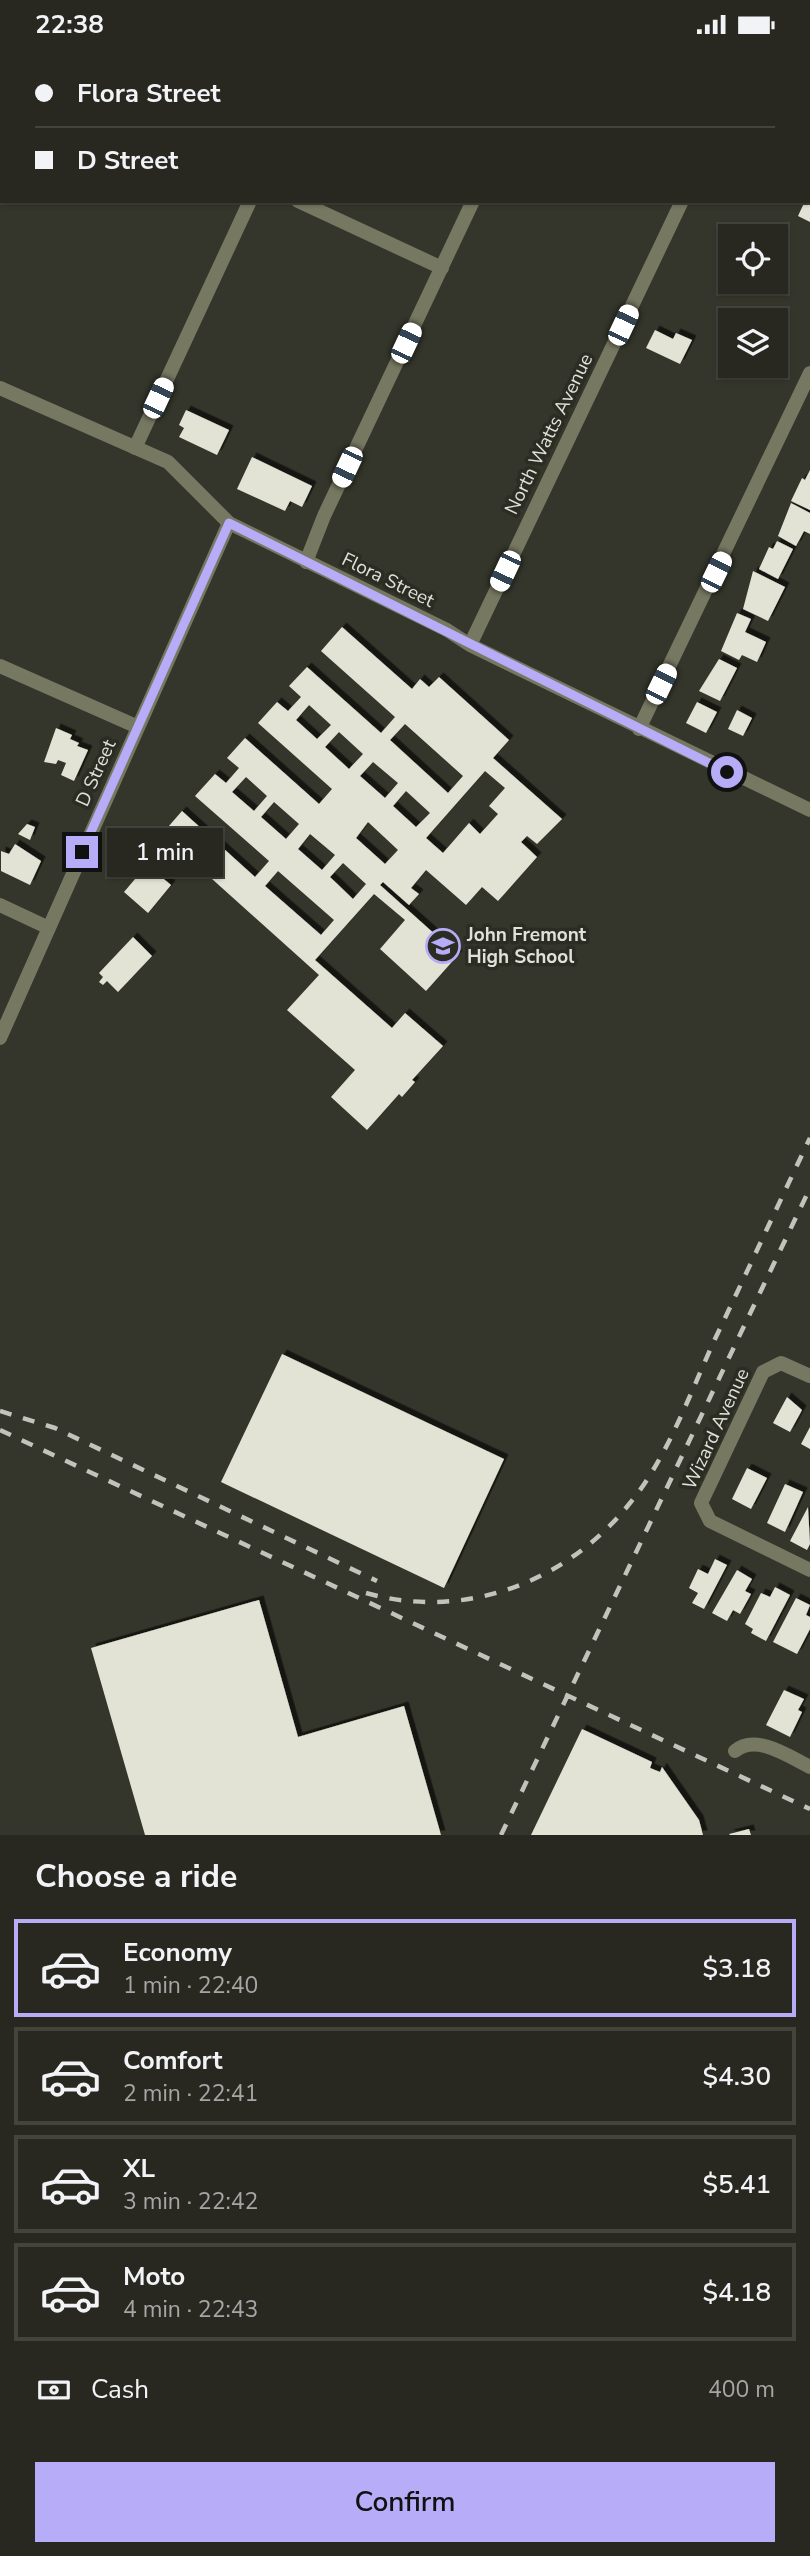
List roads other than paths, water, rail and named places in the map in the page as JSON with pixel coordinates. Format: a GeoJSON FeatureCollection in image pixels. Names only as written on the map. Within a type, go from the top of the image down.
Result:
{"type":"FeatureCollection","features":[{"type":"Feature","properties":{"kind":"street"},"geometry":{"type":"LineString","coordinates":[[135,448],[249,203]]}},
{"type":"Feature","properties":{"kind":"street"},"geometry":{"type":"LineString","coordinates":[[302,203],[442,268]]}},
{"type":"Feature","properties":{"kind":"street"},"geometry":{"type":"LineString","coordinates":[[306,562],[324,516],[472,203]]}},
{"type":"Feature","properties":{"kind":"street","name":"North Watts Avenue"},"geometry":{"type":"LineString","coordinates":[[470,645],[681,203]]}},
{"type":"Feature","properties":{"kind":"street"},"geometry":{"type":"LineString","coordinates":[[639,729],[810,373]]}},
{"type":"Feature","properties":{"kind":"street","name":"Flora Street"},"geometry":{"type":"LineString","coordinates":[[0,388],[135,448],[180,472],[229,523],[447,630],[470,645],[639,729],[810,810]]}},
{"type":"Feature","properties":{"kind":"street","name":"D Street"},"geometry":{"type":"LineString","coordinates":[[0,1038],[229,523]]}},
{"type":"Feature","properties":{"kind":"street"},"geometry":{"type":"LineString","coordinates":[[0,666],[138,727]]}},
{"type":"Feature","properties":{"kind":"street"},"geometry":{"type":"LineString","coordinates":[[0,905],[49,928]]}},
{"type":"Feature","properties":{"kind":"street","name":"Wizard Avenue"},"geometry":{"type":"LineString","coordinates":[[810,1376],[781,1363],[769,1366],[758,1378],[702,1496],[702,1510],[710,1521],[810,1570]]}},
{"type":"Feature","properties":{"kind":"street"},"geometry":{"type":"LineString","coordinates":[[735,1751],[745,1745],[764,1746],[810,1767]]}},
{"type":"Feature","properties":{"kind":"railway"},"geometry":{"type":"LineString","coordinates":[[366,1593],[403,1600],[440,1602],[476,1598],[512,1588],[545,1574],[605,1531],[644,1485],[667,1445],[810,1138]]}},
{"type":"Feature","properties":{"kind":"railway"},"geometry":{"type":"LineString","coordinates":[[501,1835],[810,1188]]}},
{"type":"Feature","properties":{"kind":"railway"},"geometry":{"type":"LineString","coordinates":[[0,1411],[55,1428],[377,1581]]}},
{"type":"Feature","properties":{"kind":"railway"},"geometry":{"type":"LineString","coordinates":[[0,1430],[810,1809]]}},
{"type":"Feature","properties":{"kind":"place","name":"John Fremont High School"},"geometry":{"type":"Point","coordinates":[443,946]}}]}
